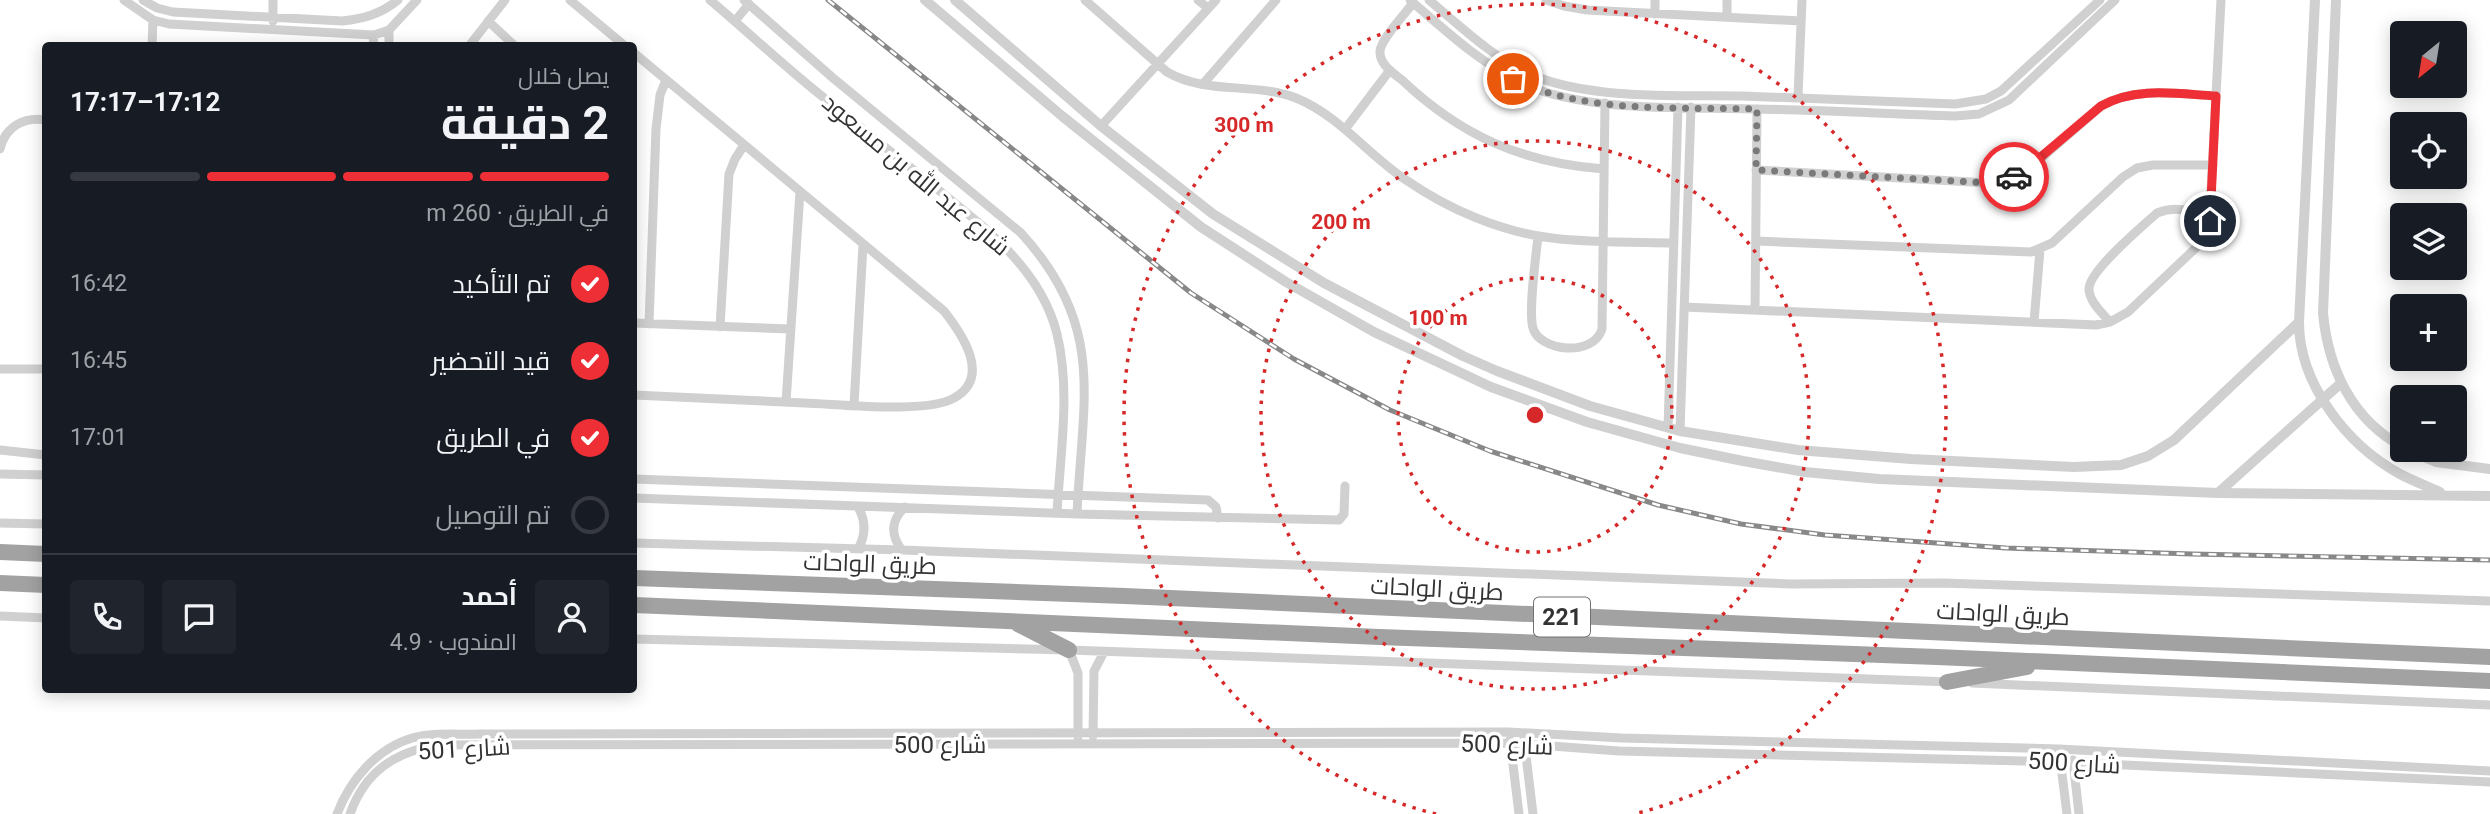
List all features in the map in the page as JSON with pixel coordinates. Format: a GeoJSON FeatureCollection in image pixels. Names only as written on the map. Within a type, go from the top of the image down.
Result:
{"type":"FeatureCollection","features":[{"type":"Feature","properties":{"kind":"highway"},"geometry":{"type":"LineString","coordinates":[[0,552],[42,554]]}},
{"type":"Feature","properties":{"kind":"highway","name":"طريق الواحات"},"geometry":{"type":"LineString","coordinates":[[637,578],[1125,596],[2490,657]]}},
{"type":"Feature","properties":{"kind":"highway"},"geometry":{"type":"LineString","coordinates":[[0,583],[42,585]]}},
{"type":"Feature","properties":{"kind":"highway","name":"طريق الواحات"},"geometry":{"type":"LineString","coordinates":[[637,605],[2490,681]]}},
{"type":"Feature","properties":{"kind":"highway"},"geometry":{"type":"LineString","coordinates":[[1013,621],[1069,650]]}},
{"type":"Feature","properties":{"kind":"highway"},"geometry":{"type":"LineString","coordinates":[[1947,682],[2055,662]]}},
{"type":"Feature","properties":{"kind":"street"},"geometry":{"type":"LineString","coordinates":[[124,0],[153,20],[170,24],[374,35],[389,30],[417,0]]}},
{"type":"Feature","properties":{"kind":"street"},"geometry":{"type":"LineString","coordinates":[[144,0],[157,8],[173,12],[342,21],[380,13],[398,0]]}},
{"type":"Feature","properties":{"kind":"street"},"geometry":{"type":"LineString","coordinates":[[272,30],[273,0]]}},
{"type":"Feature","properties":{"kind":"street"},"geometry":{"type":"LineString","coordinates":[[472,42],[505,0]]}},
{"type":"Feature","properties":{"kind":"street"},"geometry":{"type":"LineString","coordinates":[[570,0],[620,42]]}},
{"type":"Feature","properties":{"kind":"street","name":"شارع عبد الله بن مسعود"},"geometry":{"type":"LineString","coordinates":[[710,0],[821,95],[995,236],[1032,280],[1053,323],[1062,360],[1064,388],[1057,513]]}},
{"type":"Feature","properties":{"kind":"street"},"geometry":{"type":"LineString","coordinates":[[925,0],[1146,185],[1200,227],[1286,282],[1374,332],[1490,387],[1587,422],[1680,448],[1805,472],[1879,479],[2218,493],[2490,496]]}},
{"type":"Feature","properties":{"kind":"street"},"geometry":{"type":"LineString","coordinates":[[955,0],[1101,126],[1213,214],[1296,266],[1463,356],[1590,406],[1680,431],[1806,450],[1911,459],[2086,467],[2121,465],[2160,450],[2174,440],[2299,322]]}},
{"type":"Feature","properties":{"kind":"street"},"geometry":{"type":"LineString","coordinates":[[1085,0],[1158,64],[1178,78],[1294,97],[1321,110],[1346,128],[1374,156],[1405,180],[1475,217],[1538,236],[1674,243]]}},
{"type":"Feature","properties":{"kind":"street"},"geometry":{"type":"LineString","coordinates":[[1198,0],[1208,8]]}},
{"type":"Feature","properties":{"kind":"street"},"geometry":{"type":"LineString","coordinates":[[1101,126],[1216,0]]}},
{"type":"Feature","properties":{"kind":"street"},"geometry":{"type":"LineString","coordinates":[[1203,84],[1276,0]]}},
{"type":"Feature","properties":{"kind":"street"},"geometry":{"type":"LineString","coordinates":[[1429,0],[1480,43],[1531,74],[1558,84],[1585,89],[1647,93],[1955,104],[1986,99],[2007,86],[2099,0]]}},
{"type":"Feature","properties":{"kind":"street"},"geometry":{"type":"LineString","coordinates":[[1546,0],[1564,6],[1588,5],[1655,14],[1801,21]]}},
{"type":"Feature","properties":{"kind":"street"},"geometry":{"type":"LineString","coordinates":[[1655,0],[1655,14]]}},
{"type":"Feature","properties":{"kind":"street"},"geometry":{"type":"LineString","coordinates":[[1727,0],[1727,18]]}},
{"type":"Feature","properties":{"kind":"street"},"geometry":{"type":"LineString","coordinates":[[1798,97],[1802,0]]}},
{"type":"Feature","properties":{"kind":"street"},"geometry":{"type":"LineString","coordinates":[[1604,169],[1552,163],[1502,147],[1471,133],[1442,115],[1390,70],[1382,61],[1380,49],[1412,1],[1472,52],[1501,72],[1555,96],[1647,106],[1955,116],[1979,114],[2009,100],[2116,0]]}},
{"type":"Feature","properties":{"kind":"street"},"geometry":{"type":"LineString","coordinates":[[1684,307],[2096,325],[2109,322],[2128,312],[2201,243],[2209,229],[2221,0]]}},
{"type":"Feature","properties":{"kind":"street"},"geometry":{"type":"LineString","coordinates":[[2315,0],[2299,322],[2299,339],[2304,360],[2312,383],[2323,399],[2348,432],[2372,455],[2399,474],[2445,495]]}},
{"type":"Feature","properties":{"kind":"street"},"geometry":{"type":"LineString","coordinates":[[2336,0],[2323,313],[2325,338],[2341,383],[2366,419],[2390,437]]}},
{"type":"Feature","properties":{"kind":"street"},"geometry":{"type":"LineString","coordinates":[[735,21],[747,2]]}},
{"type":"Feature","properties":{"kind":"street","name":"شارع عبد الله بن مسعود"},"geometry":{"type":"LineString","coordinates":[[747,2],[833,78],[1021,233],[1055,275],[1068,299],[1083,351],[1086,377],[1077,514]]}},
{"type":"Feature","properties":{"kind":"street"},"geometry":{"type":"LineString","coordinates":[[152,42],[153,20]]}},
{"type":"Feature","properties":{"kind":"street"},"geometry":{"type":"LineString","coordinates":[[488,21],[511,42]]}},
{"type":"Feature","properties":{"kind":"street"},"geometry":{"type":"LineString","coordinates":[[389,30],[389,42]]}},
{"type":"Feature","properties":{"kind":"street"},"geometry":{"type":"LineString","coordinates":[[373,42],[374,35]]}},
{"type":"Feature","properties":{"kind":"street"},"geometry":{"type":"LineString","coordinates":[[2041,54],[2049,63]]}},
{"type":"Feature","properties":{"kind":"street"},"geometry":{"type":"LineString","coordinates":[[637,55],[944,311],[966,342],[973,367],[964,391],[953,399],[925,405],[854,405],[637,395]]}},
{"type":"Feature","properties":{"kind":"street"},"geometry":{"type":"LineString","coordinates":[[1346,128],[1390,70]]}},
{"type":"Feature","properties":{"kind":"street"},"geometry":{"type":"LineString","coordinates":[[649,324],[656,129],[660,95],[666,80]]}},
{"type":"Feature","properties":{"kind":"street"},"geometry":{"type":"LineString","coordinates":[[1756,170],[1990,183],[2011,178],[2029,167],[2101,106],[2112,100],[2156,92],[2216,96]]}},
{"type":"Feature","properties":{"kind":"street"},"geometry":{"type":"LineString","coordinates":[[1647,93],[1647,106]]}},
{"type":"Feature","properties":{"kind":"street"},"geometry":{"type":"LineString","coordinates":[[1877,101],[1877,113]]}},
{"type":"Feature","properties":{"kind":"street"},"geometry":{"type":"LineString","coordinates":[[1538,236],[1532,314],[1534,331],[1547,344],[1578,348],[1591,345],[1602,329],[1605,103]]}},
{"type":"Feature","properties":{"kind":"street"},"geometry":{"type":"LineString","coordinates":[[1668,428],[1678,107]]}},
{"type":"Feature","properties":{"kind":"street"},"geometry":{"type":"LineString","coordinates":[[1680,431],[1691,107]]}},
{"type":"Feature","properties":{"kind":"street"},"geometry":{"type":"LineString","coordinates":[[1755,310],[1757,109]]}},
{"type":"Feature","properties":{"kind":"street"},"geometry":{"type":"LineString","coordinates":[[0,149],[8,132],[18,124],[30,119],[42,120]]}},
{"type":"Feature","properties":{"kind":"street"},"geometry":{"type":"LineString","coordinates":[[720,327],[729,174],[744,145]]}},
{"type":"Feature","properties":{"kind":"street"},"geometry":{"type":"LineString","coordinates":[[1756,241],[2022,253],[2040,250],[2052,243],[2123,177],[2137,168],[2152,164],[2213,165]]}},
{"type":"Feature","properties":{"kind":"street"},"geometry":{"type":"LineString","coordinates":[[1146,185],[1158,171]]}},
{"type":"Feature","properties":{"kind":"street"},"geometry":{"type":"LineString","coordinates":[[786,402],[800,192]]}},
{"type":"Feature","properties":{"kind":"street"},"geometry":{"type":"LineString","coordinates":[[2306,205],[2327,206]]}},
{"type":"Feature","properties":{"kind":"street"},"geometry":{"type":"LineString","coordinates":[[2109,322],[2089,293],[2089,285],[2096,272],[2157,212],[2185,209],[2210,218]]}},
{"type":"Feature","properties":{"kind":"street"},"geometry":{"type":"LineString","coordinates":[[854,405],[863,246]]}},
{"type":"Feature","properties":{"kind":"street"},"geometry":{"type":"LineString","coordinates":[[2034,322],[2040,250]]}},
{"type":"Feature","properties":{"kind":"street"},"geometry":{"type":"LineString","coordinates":[[637,324],[791,330]]}},
{"type":"Feature","properties":{"kind":"street"},"geometry":{"type":"LineString","coordinates":[[0,369],[42,369]]}},
{"type":"Feature","properties":{"kind":"street"},"geometry":{"type":"LineString","coordinates":[[2218,493],[2341,383]]}},
{"type":"Feature","properties":{"kind":"street"},"geometry":{"type":"LineString","coordinates":[[0,450],[42,454]]}},
{"type":"Feature","properties":{"kind":"street"},"geometry":{"type":"LineString","coordinates":[[2436,462],[2490,469]]}},
{"type":"Feature","properties":{"kind":"street"},"geometry":{"type":"LineString","coordinates":[[2086,467],[2086,488]]}},
{"type":"Feature","properties":{"kind":"street"},"geometry":{"type":"LineString","coordinates":[[0,474],[42,475]]}},
{"type":"Feature","properties":{"kind":"street"},"geometry":{"type":"LineString","coordinates":[[637,479],[1208,500],[1216,507],[1218,518]]}},
{"type":"Feature","properties":{"kind":"street"},"geometry":{"type":"LineString","coordinates":[[637,498],[1077,514],[1339,520],[1344,514],[1345,486]]}},
{"type":"Feature","properties":{"kind":"street"},"geometry":{"type":"LineString","coordinates":[[858,507],[863,518],[864,531],[858,549]]}},
{"type":"Feature","properties":{"kind":"street"},"geometry":{"type":"LineString","coordinates":[[902,550],[894,536],[893,528],[899,513],[905,507]]}},
{"type":"Feature","properties":{"kind":"street"},"geometry":{"type":"LineString","coordinates":[[0,523],[42,524]]}},
{"type":"Feature","properties":{"kind":"street","name":"طريق الواحات"},"geometry":{"type":"LineString","coordinates":[[637,543],[902,550],[1790,584],[1942,583],[2490,601]]}},
{"type":"Feature","properties":{"kind":"street"},"geometry":{"type":"LineString","coordinates":[[0,616],[42,618]]}},
{"type":"Feature","properties":{"kind":"street","name":"221"},"geometry":{"type":"LineString","coordinates":[[637,639],[1069,650],[2490,705]]}},
{"type":"Feature","properties":{"kind":"street"},"geometry":{"type":"LineString","coordinates":[[1069,650],[1078,673],[1078,745]]}},
{"type":"Feature","properties":{"kind":"street"},"geometry":{"type":"LineString","coordinates":[[1093,745],[1094,671],[1104,652]]}},
{"type":"Feature","properties":{"kind":"street"},"geometry":{"type":"LineString","coordinates":[[706,732],[706,744]]}},
{"type":"Feature","properties":{"kind":"street"},"geometry":{"type":"LineString","coordinates":[[881,732],[881,745]]}},
{"type":"Feature","properties":{"kind":"street"},"geometry":{"type":"LineString","coordinates":[[951,732],[951,745]]}},
{"type":"Feature","properties":{"kind":"street"},"geometry":{"type":"LineString","coordinates":[[1169,744],[1170,732]]}},
{"type":"Feature","properties":{"kind":"street"},"geometry":{"type":"LineString","coordinates":[[1508,732],[1519,814]]}},
{"type":"Feature","properties":{"kind":"street"},"geometry":{"type":"LineString","coordinates":[[1523,732],[1533,814]]}},
{"type":"Feature","properties":{"kind":"street","name":"شارع 500"},"geometry":{"type":"LineString","coordinates":[[524,734],[1523,732],[1622,738],[2152,754],[2282,761],[2490,782]]}},
{"type":"Feature","properties":{"kind":"street"},"geometry":{"type":"LineString","coordinates":[[524,734],[524,746]]}},
{"type":"Feature","properties":{"kind":"street","name":"شارع 501"},"geometry":{"type":"LineString","coordinates":[[337,814],[351,786],[366,766],[386,751],[414,738],[524,734]]}},
{"type":"Feature","properties":{"kind":"street"},"geometry":{"type":"LineString","coordinates":[[414,738],[416,748]]}},
{"type":"Feature","properties":{"kind":"street","name":"شارع 500"},"geometry":{"type":"LineString","coordinates":[[524,746],[1511,743],[1619,751],[2060,762],[2283,773],[2490,771]]}},
{"type":"Feature","properties":{"kind":"street","name":"شارع 501"},"geometry":{"type":"LineString","coordinates":[[350,814],[360,792],[379,770],[416,748],[439,745],[524,746]]}},
{"type":"Feature","properties":{"kind":"street"},"geometry":{"type":"LineString","coordinates":[[2059,750],[2067,814]]}},
{"type":"Feature","properties":{"kind":"street"},"geometry":{"type":"LineString","coordinates":[[2072,751],[2080,814]]}},
{"type":"Feature","properties":{"kind":"street"},"geometry":{"type":"LineString","coordinates":[[2152,754],[2152,767]]}},
{"type":"Feature","properties":{"kind":"street"},"geometry":{"type":"LineString","coordinates":[[2282,761],[2283,773]]}},
{"type":"Feature","properties":{"kind":"railway"},"geometry":{"type":"LineString","coordinates":[[828,0],[1191,293],[1294,359],[1390,410],[1490,451],[1658,505],[1741,524],[1825,535],[2006,548],[2490,560]]}},
{"type":"Feature","properties":{"kind":"way so far"},"geometry":{"type":"LineString","coordinates":[[1513,79],[1555,96],[1583,101],[1663,107],[1757,109],[1756,170],[1990,183],[2014,177]]}},
{"type":"Feature","properties":{"kind":"route"},"geometry":{"type":"LineString","coordinates":[[2014,177],[2112,100],[2156,92],[2216,96],[2210,221]]}}]}
